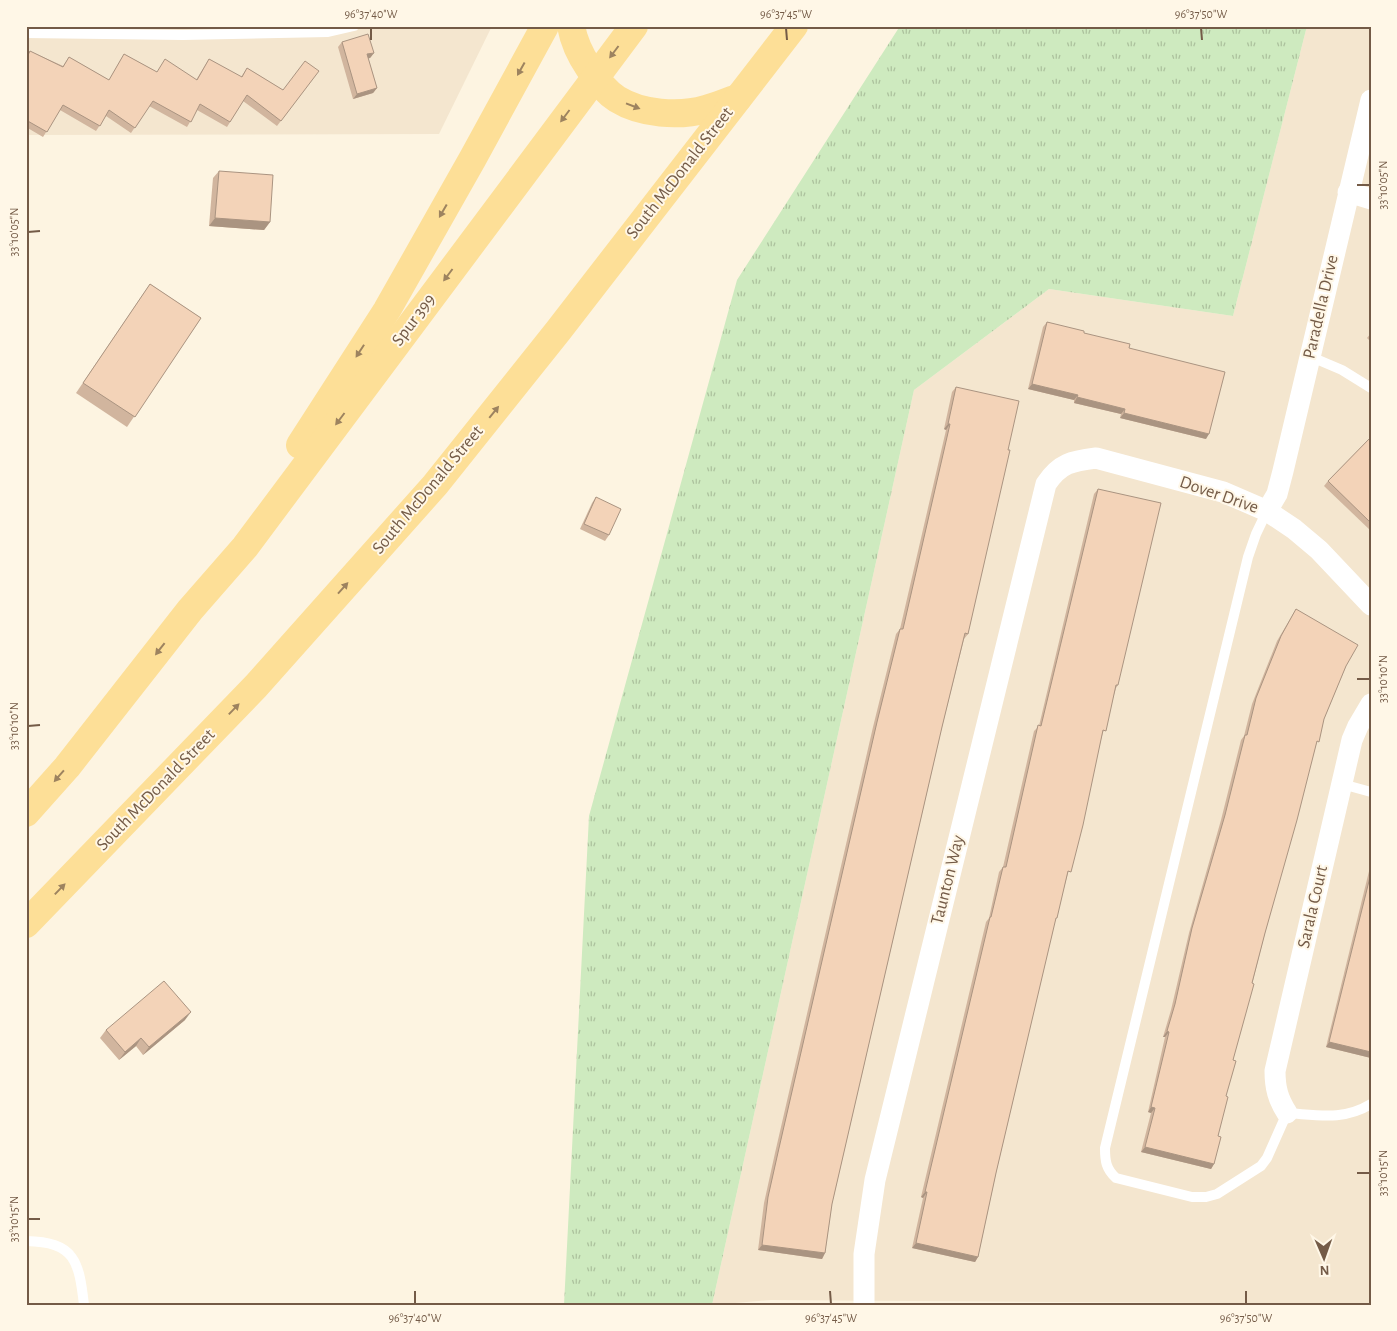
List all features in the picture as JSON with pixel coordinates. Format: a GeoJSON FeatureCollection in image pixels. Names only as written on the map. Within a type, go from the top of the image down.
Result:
{"type":"FeatureCollection","features":[{"type":"Feature","properties":{"kind":"main road"},"geometry":{"type":"LineString","coordinates":[[26,813],[67,767],[190,610],[313,425],[387,310],[545,26]]}},
{"type":"Feature","properties":{"kind":"main road"},"geometry":{"type":"LineString","coordinates":[[571,26],[579,53],[594,77],[616,99],[636,108],[658,112],[682,113],[705,110],[738,98]]}},
{"type":"Feature","properties":{"kind":"main road","name":"Spur 399"},"geometry":{"type":"LineString","coordinates":[[190,610],[245,548],[594,77],[634,26]]}},
{"type":"Feature","properties":{"kind":"main road","name":"South McDonald Street"},"geometry":{"type":"LineString","coordinates":[[26,924],[256,686],[435,485],[564,324],[794,26]]}},
{"type":"Feature","properties":{"kind":"street","name":"Paradella Drive"},"geometry":{"type":"LineString","coordinates":[[1267,511],[1277,494],[1283,471],[1371,100]]}},
{"type":"Feature","properties":{"kind":"street"},"geometry":{"type":"LineString","coordinates":[[1348,192],[1371,199]]}},
{"type":"Feature","properties":{"kind":"street","name":"Dover Drive"},"geometry":{"type":"LineString","coordinates":[[1064,464],[1077,460],[1096,458],[1223,492],[1267,511],[1294,529],[1318,550],[1371,605]]}},
{"type":"Feature","properties":{"kind":"street","name":"Taunton Way"},"geometry":{"type":"LineString","coordinates":[[864,1305],[864,1254],[875,1180],[1046,484],[1053,473],[1064,464]]}},
{"type":"Feature","properties":{"kind":"street","name":"Sarala Court"},"geometry":{"type":"LineString","coordinates":[[1287,1113],[1278,1098],[1274,1071],[1352,740],[1371,704]]}},
{"type":"Feature","properties":{"kind":"lane"},"geometry":{"type":"LineString","coordinates":[[26,33],[328,32],[354,26]]}},
{"type":"Feature","properties":{"kind":"lane"},"geometry":{"type":"LineString","coordinates":[[1309,356],[1342,370],[1371,388]]}},
{"type":"Feature","properties":{"kind":"lane"},"geometry":{"type":"LineString","coordinates":[[1267,511],[1248,557],[1105,1148],[1106,1165],[1116,1178],[1192,1197],[1206,1197],[1217,1194],[1261,1166],[1267,1158],[1287,1113],[1336,1116],[1350,1114],[1371,1104]]}},
{"type":"Feature","properties":{"kind":"lane"},"geometry":{"type":"LineString","coordinates":[[1342,784],[1371,792]]}},
{"type":"Feature","properties":{"kind":"lane"},"geometry":{"type":"LineString","coordinates":[[26,1241],[61,1246],[74,1258],[82,1279],[84,1305]]}},
{"type":"Feature","properties":{"kind":"shaded area"},"geometry":{"type":"Polygon","coordinates":[[[26,26],[492,26],[439,134],[26,135],[26,26]]]}},
{"type":"Feature","properties":{"kind":"shaded area"},"geometry":{"type":"Polygon","coordinates":[[[1307,26],[1371,26],[1371,1304],[771,1300],[712,1305],[914,390],[1049,289],[1233,316],[1307,26]]]}},
{"type":"Feature","properties":{"kind":"green space"},"geometry":{"type":"Polygon","coordinates":[[[900,26],[1307,26],[1233,316],[1049,289],[914,390],[712,1305],[564,1305],[589,816],[737,280],[900,26]]]}},
{"type":"Feature","properties":{"kind":"building"},"geometry":{"type":"Polygon","coordinates":[[[368,34],[374,53],[367,54],[377,88],[357,94],[342,42],[368,34]]]}},
{"type":"Feature","properties":{"kind":"building"},"geometry":{"type":"Polygon","coordinates":[[[30,51],[63,67],[69,57],[109,80],[124,54],[157,72],[165,59],[197,80],[209,59],[242,77],[247,68],[283,90],[305,61],[319,71],[281,121],[247,95],[230,122],[200,104],[191,122],[153,101],[135,128],[109,110],[100,126],[63,105],[47,132],[26,120],[26,59],[30,51]]]}},
{"type":"Feature","properties":{"kind":"building"},"geometry":{"type":"Polygon","coordinates":[[[219,171],[273,175],[270,222],[215,218],[219,171]]]}},
{"type":"Feature","properties":{"kind":"building"},"geometry":{"type":"Polygon","coordinates":[[[150,284],[201,318],[135,417],[83,383],[150,284]]]}},
{"type":"Feature","properties":{"kind":"building"},"geometry":{"type":"Polygon","coordinates":[[[1047,322],[1130,344],[1129,348],[1225,372],[1209,434],[1124,413],[1125,409],[1032,384],[1047,322]]]}},
{"type":"Feature","properties":{"kind":"building"},"geometry":{"type":"Polygon","coordinates":[[[956,387],[1019,401],[1008,450],[1010,450],[968,634],[965,633],[942,727],[832,1204],[825,1253],[762,1245],[768,1197],[779,1148],[877,722],[900,629],[903,629],[950,424],[948,424],[956,387]]]}},
{"type":"Feature","properties":{"kind":"building"},"geometry":{"type":"Polygon","coordinates":[[[1371,437],[1371,523],[1328,481],[1371,437]]]}},
{"type":"Feature","properties":{"kind":"building"},"geometry":{"type":"Polygon","coordinates":[[[1098,489],[1161,503],[1118,685],[1116,685],[1106,731],[1103,730],[1083,825],[1071,872],[1068,871],[1056,918],[978,1257],[916,1243],[927,1192],[925,1192],[990,917],[1003,867],[1006,867],[1038,725],[1041,726],[1098,489]]]}},
{"type":"Feature","properties":{"kind":"building"},"geometry":{"type":"Polygon","coordinates":[[[596,497],[621,509],[609,535],[584,524],[596,497]]]}},
{"type":"Feature","properties":{"kind":"building"},"geometry":{"type":"Polygon","coordinates":[[[1296,609],[1358,645],[1346,666],[1324,719],[1319,742],[1317,741],[1233,1060],[1236,1061],[1226,1096],[1228,1097],[1218,1136],[1221,1137],[1214,1164],[1145,1147],[1155,1108],[1151,1107],[1169,1032],[1167,1031],[1192,928],[1225,815],[1245,735],[1247,735],[1256,698],[1281,636],[1296,609]]]}},
{"type":"Feature","properties":{"kind":"building"},"geometry":{"type":"Polygon","coordinates":[[[1371,873],[1371,1052],[1329,1042],[1371,873]]]}},
{"type":"Feature","properties":{"kind":"building"},"geometry":{"type":"Polygon","coordinates":[[[164,981],[191,1012],[149,1047],[141,1038],[125,1052],[106,1030],[164,981]]]}}]}
